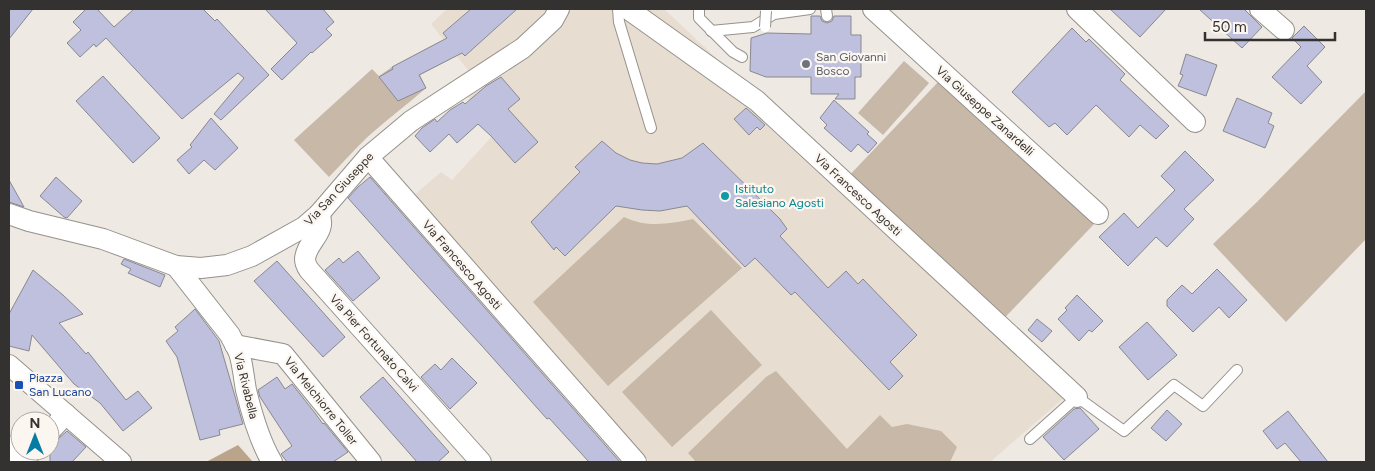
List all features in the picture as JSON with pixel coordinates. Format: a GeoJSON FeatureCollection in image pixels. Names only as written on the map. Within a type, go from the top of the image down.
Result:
{"type":"FeatureCollection","features":[{"type":"Feature","properties":{"kind":"street","name":"Via San Giuseppe"},"geometry":{"type":"LineString","coordinates":[[9,214],[103,240],[176,266],[201,268],[240,261],[287,238],[304,227],[319,214],[368,157],[411,121],[524,48],[556,15],[574,9]]}},
{"type":"Feature","properties":{"kind":"street","name":"Via Francesco Agosti"},"geometry":{"type":"LineString","coordinates":[[628,9],[757,101],[1077,397]]}},
{"type":"Feature","properties":{"kind":"street","name":"Via Giuseppe Zanardelli"},"geometry":{"type":"LineString","coordinates":[[873,9],[1098,214]]}},
{"type":"Feature","properties":{"kind":"street"},"geometry":{"type":"LineString","coordinates":[[1260,9],[1284,30]]}},
{"type":"Feature","properties":{"kind":"street"},"geometry":{"type":"LineString","coordinates":[[1078,10],[1196,122]]}},
{"type":"Feature","properties":{"kind":"street","name":"Via Francesco Agosti"},"geometry":{"type":"LineString","coordinates":[[368,157],[636,462]]}},
{"type":"Feature","properties":{"kind":"street","name":"Via Pier Fortunato Calvi"},"geometry":{"type":"LineString","coordinates":[[319,214],[321,226],[306,253],[305,259],[309,270],[481,462]]}},
{"type":"Feature","properties":{"kind":"street","name":"Via Rivabella"},"geometry":{"type":"LineString","coordinates":[[176,266],[230,335],[235,345],[239,354],[259,437],[272,462]]}},
{"type":"Feature","properties":{"kind":"street","name":"Via Melchiorre Toller"},"geometry":{"type":"LineString","coordinates":[[235,345],[282,354],[371,462]]}},
{"type":"Feature","properties":{"kind":"street"},"geometry":{"type":"LineString","coordinates":[[9,366],[121,462]]}},
{"type":"Feature","properties":{"kind":"street"},"geometry":{"type":"LineString","coordinates":[[60,420],[66,414]]}},
{"type":"Feature","properties":{"kind":"lane"},"geometry":{"type":"LineString","coordinates":[[618,9],[619,22],[651,128]]}},
{"type":"Feature","properties":{"kind":"lane"},"geometry":{"type":"LineString","coordinates":[[698,9],[699,18],[733,52],[742,57]]}},
{"type":"Feature","properties":{"kind":"lane"},"geometry":{"type":"LineString","coordinates":[[711,30],[753,27],[774,14],[810,9]]}},
{"type":"Feature","properties":{"kind":"lane"},"geometry":{"type":"LineString","coordinates":[[765,30],[766,10]]}},
{"type":"Feature","properties":{"kind":"lane"},"geometry":{"type":"LineString","coordinates":[[1030,439],[1077,397],[1124,431],[1174,385],[1203,406],[1237,370]]}},
{"type":"Feature","properties":{"kind":"shaded area"},"geometry":{"type":"Polygon","coordinates":[[[447,9],[664,9],[759,98],[1065,397],[990,462],[650,462],[412,197],[441,172],[452,180],[496,132],[465,93],[480,85],[431,24],[447,9]]]}},
{"type":"Feature","properties":{"kind":"shaded area"},"geometry":{"type":"Polygon","coordinates":[[[439,42],[449,60],[420,75],[426,88],[366,138],[329,177],[294,140],[372,69],[379,76],[439,42]]]}},
{"type":"Feature","properties":{"kind":"shaded area"},"geometry":{"type":"Polygon","coordinates":[[[904,61],[929,83],[883,135],[858,113],[904,61]]]}},
{"type":"Feature","properties":{"kind":"shaded area"},"geometry":{"type":"Polygon","coordinates":[[[940,80],[1096,222],[995,328],[844,181],[940,80]]]}},
{"type":"Feature","properties":{"kind":"shaded area"},"geometry":{"type":"Polygon","coordinates":[[[1366,91],[1366,239],[1286,322],[1213,244],[1366,91]]]}},
{"type":"Feature","properties":{"kind":"shaded area"},"geometry":{"type":"Polygon","coordinates":[[[624,217],[650,224],[693,219],[742,268],[608,386],[533,302],[624,217]]]}},
{"type":"Feature","properties":{"kind":"shaded area"},"geometry":{"type":"Polygon","coordinates":[[[711,310],[762,365],[672,447],[622,392],[711,310]]]}},
{"type":"Feature","properties":{"kind":"shaded area"},"geometry":{"type":"Polygon","coordinates":[[[776,371],[847,449],[880,415],[892,427],[907,424],[941,431],[957,447],[950,462],[696,462],[688,453],[766,377],[776,371]]]}},
{"type":"Feature","properties":{"kind":"shaded area"},"geometry":{"type":"Polygon","coordinates":[[[238,445],[253,462],[206,462],[238,445]]]}},
{"type":"Feature","properties":{"kind":"building"},"geometry":{"type":"Polygon","coordinates":[[[9,9],[33,9],[9,39],[9,9]]]}},
{"type":"Feature","properties":{"kind":"building"},"geometry":{"type":"Polygon","coordinates":[[[86,9],[97,9],[114,27],[134,9],[203,9],[215,21],[217,19],[269,75],[221,120],[214,114],[244,78],[238,73],[182,119],[106,38],[96,47],[94,44],[80,57],[67,43],[81,30],[73,22],[86,9]]]}},
{"type":"Feature","properties":{"kind":"building"},"geometry":{"type":"Polygon","coordinates":[[[265,9],[323,9],[334,22],[326,29],[332,35],[282,80],[271,69],[297,43],[265,9]]]}},
{"type":"Feature","properties":{"kind":"building"},"geometry":{"type":"Polygon","coordinates":[[[471,9],[517,9],[465,56],[462,53],[419,75],[426,88],[398,101],[379,77],[393,69],[392,67],[447,38],[443,33],[471,9]]]}},
{"type":"Feature","properties":{"kind":"building"},"geometry":{"type":"Polygon","coordinates":[[[1110,9],[1166,9],[1140,37],[1110,9]]]}},
{"type":"Feature","properties":{"kind":"building"},"geometry":{"type":"Polygon","coordinates":[[[1199,9],[1244,9],[1262,27],[1242,48],[1199,9]]]}},
{"type":"Feature","properties":{"kind":"building","name":"San Giovanni Bosco"},"geometry":{"type":"Polygon","coordinates":[[[811,16],[820,16],[822,21],[827,23],[832,21],[834,16],[851,16],[851,35],[861,35],[861,77],[855,77],[855,99],[835,99],[839,94],[811,94],[811,77],[766,77],[750,71],[751,38],[767,33],[811,34],[811,16]]]}},
{"type":"Feature","properties":{"kind":"building"},"geometry":{"type":"Polygon","coordinates":[[[1304,26],[1325,47],[1307,66],[1322,82],[1301,104],[1272,77],[1301,47],[1292,38],[1304,26]]]}},
{"type":"Feature","properties":{"kind":"building"},"geometry":{"type":"Polygon","coordinates":[[[1072,28],[1086,42],[1089,39],[1125,74],[1120,80],[1169,126],[1156,139],[1140,125],[1129,137],[1096,105],[1067,135],[1055,123],[1049,127],[1012,92],[1072,28]]]}},
{"type":"Feature","properties":{"kind":"building"},"geometry":{"type":"Polygon","coordinates":[[[1186,54],[1217,65],[1206,96],[1178,86],[1183,75],[1180,74],[1186,54]]]}},
{"type":"Feature","properties":{"kind":"building"},"geometry":{"type":"Polygon","coordinates":[[[103,76],[160,138],[133,163],[76,101],[103,76]]]}},
{"type":"Feature","properties":{"kind":"building"},"geometry":{"type":"Polygon","coordinates":[[[501,77],[520,99],[508,109],[538,142],[515,163],[478,124],[457,143],[449,134],[430,152],[415,136],[422,128],[435,119],[437,122],[450,110],[463,102],[465,104],[486,86],[501,77]]]}},
{"type":"Feature","properties":{"kind":"building"},"geometry":{"type":"Polygon","coordinates":[[[1237,98],[1272,113],[1268,123],[1274,126],[1265,148],[1223,131],[1237,98]]]}},
{"type":"Feature","properties":{"kind":"building"},"geometry":{"type":"Polygon","coordinates":[[[834,100],[869,132],[867,134],[877,143],[868,153],[858,144],[851,152],[824,128],[827,125],[820,118],[834,100]]]}},
{"type":"Feature","properties":{"kind":"building"},"geometry":{"type":"Polygon","coordinates":[[[746,108],[765,125],[760,130],[757,127],[749,135],[734,119],[746,108]]]}},
{"type":"Feature","properties":{"kind":"building"},"geometry":{"type":"Polygon","coordinates":[[[211,118],[238,148],[215,170],[204,160],[189,174],[177,160],[192,147],[190,145],[211,118]]]}},
{"type":"Feature","properties":{"kind":"building"},"geometry":{"type":"Polygon","coordinates":[[[602,141],[616,153],[630,160],[657,164],[682,158],[703,143],[780,219],[787,229],[780,236],[828,288],[846,271],[858,284],[863,279],[917,335],[890,362],[903,376],[889,390],[795,292],[791,295],[755,258],[745,267],[687,206],[660,211],[616,206],[565,256],[556,247],[554,250],[531,222],[580,172],[575,167],[602,141]]]}},
{"type":"Feature","properties":{"kind":"building"},"geometry":{"type":"Polygon","coordinates":[[[1185,151],[1214,180],[1184,209],[1194,219],[1167,247],[1156,237],[1128,266],[1099,237],[1124,213],[1138,228],[1175,190],[1161,176],[1185,151]]]}},
{"type":"Feature","properties":{"kind":"building"},"geometry":{"type":"Polygon","coordinates":[[[56,177],[82,201],[67,218],[40,196],[56,177]]]}},
{"type":"Feature","properties":{"kind":"building"},"geometry":{"type":"Polygon","coordinates":[[[370,177],[620,462],[589,462],[549,418],[547,419],[348,198],[370,177]]]}},
{"type":"Feature","properties":{"kind":"building"},"geometry":{"type":"Polygon","coordinates":[[[9,180],[24,207],[9,202],[9,180]]]}},
{"type":"Feature","properties":{"kind":"building"},"geometry":{"type":"Polygon","coordinates":[[[358,251],[380,278],[353,301],[325,270],[339,258],[343,263],[358,251]]]}},
{"type":"Feature","properties":{"kind":"building"},"geometry":{"type":"Polygon","coordinates":[[[124,259],[165,275],[160,287],[128,273],[131,269],[121,264],[124,259]]]}},
{"type":"Feature","properties":{"kind":"building"},"geometry":{"type":"Polygon","coordinates":[[[277,261],[345,337],[323,357],[254,281],[277,261]]]}},
{"type":"Feature","properties":{"kind":"building"},"geometry":{"type":"Polygon","coordinates":[[[1217,269],[1247,300],[1229,318],[1219,307],[1193,332],[1167,306],[1167,300],[1182,285],[1192,294],[1217,269]]]}},
{"type":"Feature","properties":{"kind":"building"},"geometry":{"type":"Polygon","coordinates":[[[33,270],[83,314],[59,323],[86,354],[88,352],[126,400],[138,391],[152,408],[123,431],[100,403],[74,384],[32,335],[29,351],[9,346],[9,314],[33,270]]]}},
{"type":"Feature","properties":{"kind":"building"},"geometry":{"type":"Polygon","coordinates":[[[1077,295],[1103,321],[1092,332],[1089,330],[1079,341],[1058,319],[1077,295]]]}},
{"type":"Feature","properties":{"kind":"building"},"geometry":{"type":"Polygon","coordinates":[[[195,309],[219,341],[243,424],[219,430],[220,435],[200,440],[177,357],[166,341],[178,331],[175,327],[195,309]]]}},
{"type":"Feature","properties":{"kind":"building"},"geometry":{"type":"Polygon","coordinates":[[[1037,319],[1052,331],[1042,342],[1028,330],[1037,319]]]}},
{"type":"Feature","properties":{"kind":"building"},"geometry":{"type":"Polygon","coordinates":[[[1147,322],[1177,355],[1148,380],[1119,347],[1147,322]]]}},
{"type":"Feature","properties":{"kind":"building"},"geometry":{"type":"Polygon","coordinates":[[[452,358],[477,383],[450,409],[421,377],[435,364],[441,370],[452,358]]]}},
{"type":"Feature","properties":{"kind":"building"},"geometry":{"type":"Polygon","coordinates":[[[277,377],[285,389],[292,384],[348,452],[333,462],[287,462],[281,454],[292,446],[260,397],[258,390],[277,377]]]}},
{"type":"Feature","properties":{"kind":"building"},"geometry":{"type":"Polygon","coordinates":[[[383,377],[449,452],[438,462],[417,462],[360,397],[383,377]]]}},
{"type":"Feature","properties":{"kind":"building"},"geometry":{"type":"Polygon","coordinates":[[[1080,408],[1099,429],[1064,460],[1043,437],[1074,409],[1080,408]]]}},
{"type":"Feature","properties":{"kind":"building"},"geometry":{"type":"Polygon","coordinates":[[[1167,410],[1182,424],[1166,441],[1151,428],[1167,410]]]}},
{"type":"Feature","properties":{"kind":"building"},"geometry":{"type":"Polygon","coordinates":[[[1288,411],[1328,462],[1301,462],[1285,443],[1277,449],[1263,431],[1288,411]]]}},
{"type":"Feature","properties":{"kind":"building"},"geometry":{"type":"Polygon","coordinates":[[[67,431],[86,447],[72,462],[50,462],[60,461],[60,437],[67,431]]]}},
{"type":"Feature","properties":{"kind":"place","name":"San Giovanni Bosco"},"geometry":{"type":"Point","coordinates":[806,64]}},
{"type":"Feature","properties":{"kind":"place","name":"Istituto Salesiano Agosti"},"geometry":{"type":"Point","coordinates":[725,196]}},
{"type":"Feature","properties":{"kind":"place","name":"Piazza San Lucano"},"geometry":{"type":"Point","coordinates":[19,385]}}]}
